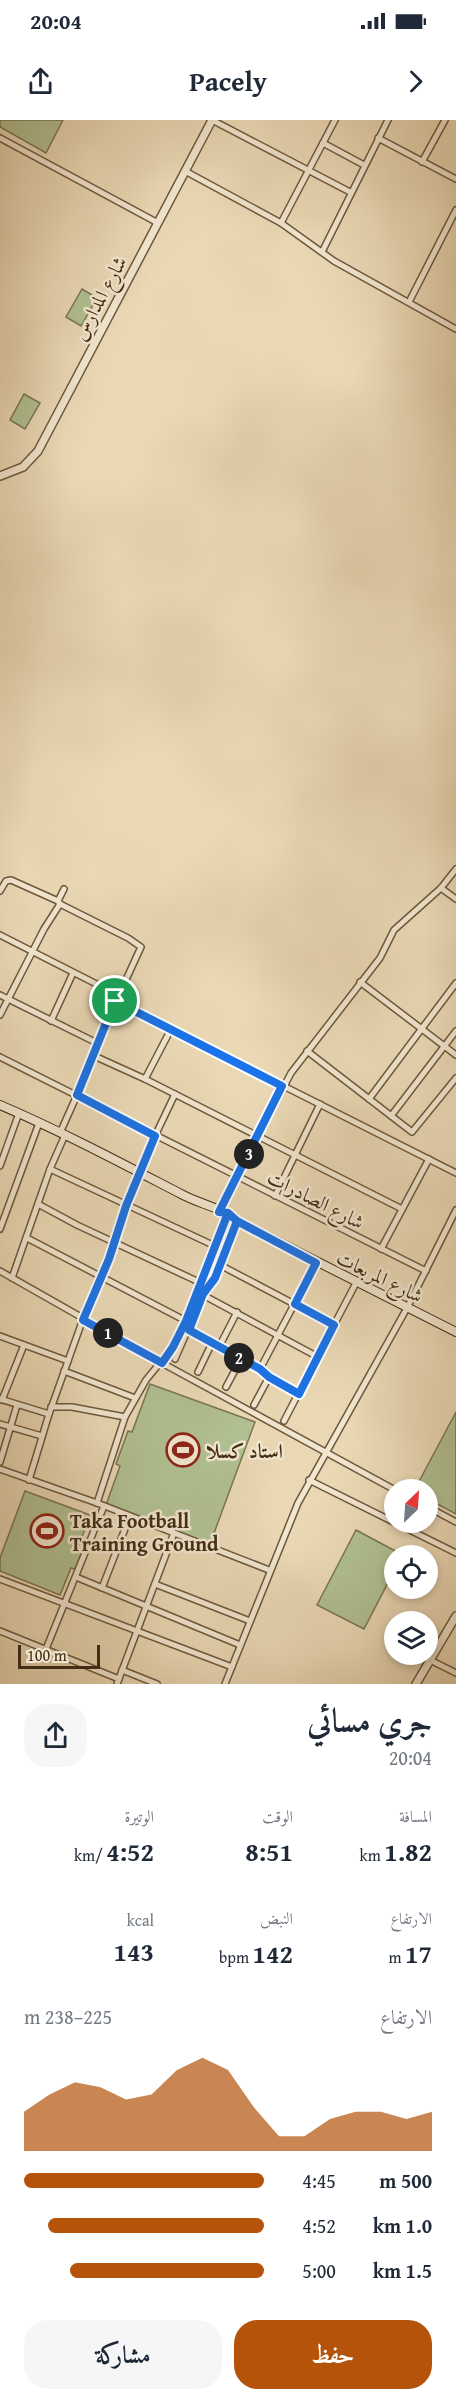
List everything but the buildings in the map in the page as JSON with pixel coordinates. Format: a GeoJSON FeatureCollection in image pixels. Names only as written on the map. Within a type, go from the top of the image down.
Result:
{"type":"FeatureCollection","features":[{"type":"Feature","properties":{"kind":"main road"},"geometry":{"type":"LineString","coordinates":[[0,1105],[219,1212],[228,1213]]}},
{"type":"Feature","properties":{"kind":"main road","name":"شارع المربعات"},"geometry":{"type":"LineString","coordinates":[[228,1213],[237,1221],[316,1263],[456,1332]]}},
{"type":"Feature","properties":{"kind":"street"},"geometry":{"type":"LineString","coordinates":[[212,120],[350,192]]}},
{"type":"Feature","properties":{"kind":"street","name":"شارع المدارس"},"geometry":{"type":"LineString","coordinates":[[0,476],[16,471],[38,451],[212,120]]}},
{"type":"Feature","properties":{"kind":"street"},"geometry":{"type":"LineString","coordinates":[[322,252],[388,120]]}},
{"type":"Feature","properties":{"kind":"street"},"geometry":{"type":"LineString","coordinates":[[422,162],[445,120]]}},
{"type":"Feature","properties":{"kind":"street"},"geometry":{"type":"LineString","coordinates":[[281,223],[333,121]]}},
{"type":"Feature","properties":{"kind":"street"},"geometry":{"type":"LineString","coordinates":[[0,138],[158,223]]}},
{"type":"Feature","properties":{"kind":"street"},"geometry":{"type":"LineString","coordinates":[[378,138],[456,178]]}},
{"type":"Feature","properties":{"kind":"street"},"geometry":{"type":"LineString","coordinates":[[323,143],[364,165]]}},
{"type":"Feature","properties":{"kind":"street"},"geometry":{"type":"LineString","coordinates":[[185,171],[281,223],[346,268],[456,329]]}},
{"type":"Feature","properties":{"kind":"street"},"geometry":{"type":"LineString","coordinates":[[409,302],[453,225],[456,210]]}},
{"type":"Feature","properties":{"kind":"street"},"geometry":{"type":"LineString","coordinates":[[219,1212],[282,1086],[381,957],[394,930],[441,888],[456,869]]}},
{"type":"Feature","properties":{"kind":"street"},"geometry":{"type":"LineString","coordinates":[[0,891],[6,881],[11,880],[59,902],[141,947],[92,1055],[12,1278]]}},
{"type":"Feature","properties":{"kind":"street"},"geometry":{"type":"LineString","coordinates":[[441,888],[456,899]]}},
{"type":"Feature","properties":{"kind":"street"},"geometry":{"type":"LineString","coordinates":[[0,1015],[59,902],[63,890]]}},
{"type":"Feature","properties":{"kind":"street"},"geometry":{"type":"LineString","coordinates":[[0,935],[118,995]]}},
{"type":"Feature","properties":{"kind":"street"},"geometry":{"type":"LineString","coordinates":[[51,1021],[73,973]]}},
{"type":"Feature","properties":{"kind":"street"},"geometry":{"type":"LineString","coordinates":[[360,982],[456,1055]]}},
{"type":"Feature","properties":{"kind":"street"},"geometry":{"type":"LineString","coordinates":[[369,1099],[456,983]]}},
{"type":"Feature","properties":{"kind":"street"},"geometry":{"type":"LineString","coordinates":[[0,995],[97,1043]]}},
{"type":"Feature","properties":{"kind":"street"},"geometry":{"type":"LineString","coordinates":[[115,1001],[170,1031],[456,1173]]}},
{"type":"Feature","properties":{"kind":"street"},"geometry":{"type":"LineString","coordinates":[[146,1079],[170,1031]]}},
{"type":"Feature","properties":{"kind":"street"},"geometry":{"type":"LineString","coordinates":[[391,1116],[456,1031]]}},
{"type":"Feature","properties":{"kind":"street"},"geometry":{"type":"LineString","coordinates":[[308,1051],[414,1132],[456,1078]]}},
{"type":"Feature","properties":{"kind":"street"},"geometry":{"type":"LineString","coordinates":[[92,1055],[146,1079],[402,1209]]}},
{"type":"Feature","properties":{"kind":"street","name":"شارع الصادرات"},"geometry":{"type":"LineString","coordinates":[[0,1057],[426,1271]]}},
{"type":"Feature","properties":{"kind":"street"},"geometry":{"type":"LineString","coordinates":[[28,1479],[51,1407],[83,1320],[116,1241],[126,1206],[175,1094]]}},
{"type":"Feature","properties":{"kind":"street"},"geometry":{"type":"LineString","coordinates":[[275,1196],[320,1104]]}},
{"type":"Feature","properties":{"kind":"street"},"geometry":{"type":"LineString","coordinates":[[0,1166],[19,1113]]}},
{"type":"Feature","properties":{"kind":"street"},"geometry":{"type":"LineString","coordinates":[[0,1229],[39,1123]]}},
{"type":"Feature","properties":{"kind":"street"},"geometry":{"type":"LineString","coordinates":[[381,1249],[429,1159]]}},
{"type":"Feature","properties":{"kind":"street"},"geometry":{"type":"LineString","coordinates":[[50,1168],[126,1206],[215,1246]]}},
{"type":"Feature","properties":{"kind":"street"},"geometry":{"type":"LineString","coordinates":[[38,1204],[77,1225],[116,1241],[201,1283]]}},
{"type":"Feature","properties":{"kind":"street"},"geometry":{"type":"LineString","coordinates":[[225,1684],[269,1570],[309,1480],[407,1308],[456,1210]]}},
{"type":"Feature","properties":{"kind":"street"},"geometry":{"type":"LineString","coordinates":[[97,1503],[125,1417],[146,1380],[173,1347],[186,1321],[228,1213]]}},
{"type":"Feature","properties":{"kind":"street"},"geometry":{"type":"LineString","coordinates":[[175,1359],[203,1294],[215,1278],[237,1221]]}},
{"type":"Feature","properties":{"kind":"street"},"geometry":{"type":"LineString","coordinates":[[27,1238],[186,1321]]}},
{"type":"Feature","properties":{"kind":"street"},"geometry":{"type":"LineString","coordinates":[[260,1369],[316,1263]]}},
{"type":"Feature","properties":{"kind":"street"},"geometry":{"type":"LineString","coordinates":[[220,1265],[334,1325]]}},
{"type":"Feature","properties":{"kind":"street"},"geometry":{"type":"LineString","coordinates":[[0,1271],[83,1320],[384,1484]]}},
{"type":"Feature","properties":{"kind":"street"},"geometry":{"type":"LineString","coordinates":[[284,1421],[356,1283]]}},
{"type":"Feature","properties":{"kind":"street"},"geometry":{"type":"LineString","coordinates":[[203,1294],[318,1357]]}},
{"type":"Feature","properties":{"kind":"street"},"geometry":{"type":"LineString","coordinates":[[219,1347],[237,1312]]}},
{"type":"Feature","properties":{"kind":"street"},"geometry":{"type":"LineString","coordinates":[[189,1330],[260,1369],[269,1377],[299,1394]]}},
{"type":"Feature","properties":{"kind":"street"},"geometry":{"type":"LineString","coordinates":[[0,1336],[68,1361]]}},
{"type":"Feature","properties":{"kind":"street"},"geometry":{"type":"LineString","coordinates":[[198,1372],[212,1343]]}},
{"type":"Feature","properties":{"kind":"street"},"geometry":{"type":"LineString","coordinates":[[24,1345],[1,1400],[49,1414]]}},
{"type":"Feature","properties":{"kind":"street"},"geometry":{"type":"LineString","coordinates":[[226,1387],[241,1359]]}},
{"type":"Feature","properties":{"kind":"street"},"geometry":{"type":"LineString","coordinates":[[64,1371],[135,1398]]}},
{"type":"Feature","properties":{"kind":"street"},"geometry":{"type":"LineString","coordinates":[[254,1405],[269,1377]]}},
{"type":"Feature","properties":{"kind":"street"},"geometry":{"type":"LineString","coordinates":[[0,1462],[17,1404]]}},
{"type":"Feature","properties":{"kind":"street"},"geometry":{"type":"LineString","coordinates":[[51,1407],[72,1407],[125,1417]]}},
{"type":"Feature","properties":{"kind":"street"},"geometry":{"type":"LineString","coordinates":[[0,1424],[42,1436]]}},
{"type":"Feature","properties":{"kind":"street"},"geometry":{"type":"LineString","coordinates":[[0,1470],[97,1503],[269,1570]]}},
{"type":"Feature","properties":{"kind":"street"},"geometry":{"type":"LineString","coordinates":[[309,1480],[384,1516]]}},
{"type":"Feature","properties":{"kind":"street"},"geometry":{"type":"LineString","coordinates":[[46,1649],[104,1506]]}},
{"type":"Feature","properties":{"kind":"street"},"geometry":{"type":"LineString","coordinates":[[438,1512],[456,1522]]}},
{"type":"Feature","properties":{"kind":"street"},"geometry":{"type":"LineString","coordinates":[[102,1588],[130,1516]]}},
{"type":"Feature","properties":{"kind":"street"},"geometry":{"type":"LineString","coordinates":[[0,1631],[118,1682],[174,1533]]}},
{"type":"Feature","properties":{"kind":"street"},"geometry":{"type":"LineString","coordinates":[[417,1533],[456,1553]]}},
{"type":"Feature","properties":{"kind":"street"},"geometry":{"type":"LineString","coordinates":[[76,1577],[240,1645]]}},
{"type":"Feature","properties":{"kind":"street"},"geometry":{"type":"LineString","coordinates":[[0,1579],[232,1667]]}},
{"type":"Feature","properties":{"kind":"street"},"geometry":{"type":"LineString","coordinates":[[156,1584],[250,1622]]}},
{"type":"Feature","properties":{"kind":"street"},"geometry":{"type":"LineString","coordinates":[[438,1649],[453,1629],[456,1616]]}},
{"type":"Feature","properties":{"kind":"street"},"geometry":{"type":"LineString","coordinates":[[438,1664],[456,1672]]}},
{"type":"Feature","properties":{"kind":"street"},"geometry":{"type":"LineString","coordinates":[[416,1684],[427,1665]]}},
{"type":"Feature","properties":{"kind":"street"},"geometry":{"type":"LineString","coordinates":[[122,1670],[157,1684]]}},
{"type":"Feature","properties":{"kind":"green space"},"geometry":{"type":"Polygon","coordinates":[[[0,120],[63,120],[46,153],[0,127],[0,120]]]}},
{"type":"Feature","properties":{"kind":"green space"},"geometry":{"type":"Polygon","coordinates":[[[82,289],[97,298],[81,326],[66,317],[82,289]]]}},
{"type":"Feature","properties":{"kind":"green space"},"geometry":{"type":"Polygon","coordinates":[[[24,394],[40,403],[25,429],[10,420],[24,394]]]}},
{"type":"Feature","properties":{"kind":"green space","name":"استاد كسلا"},"geometry":{"type":"Polygon","coordinates":[[[150,1384],[255,1422],[210,1544],[106,1505],[120,1466],[116,1464],[128,1431],[132,1432],[150,1384]]]}},
{"type":"Feature","properties":{"kind":"green space"},"geometry":{"type":"Polygon","coordinates":[[[456,1412],[456,1514],[438,1504],[438,1479],[420,1479],[456,1412]]]}},
{"type":"Feature","properties":{"kind":"green space","name":"Taka Football Training Ground"},"geometry":{"type":"Polygon","coordinates":[[[25,1491],[90,1515],[78,1548],[83,1550],[75,1569],[71,1568],[60,1595],[0,1571],[0,1558],[25,1491]]]}},
{"type":"Feature","properties":{"kind":"green space"},"geometry":{"type":"Polygon","coordinates":[[[356,1530],[384,1545],[384,1590],[364,1629],[317,1605],[356,1530]]]}},
{"type":"Feature","properties":{"kind":"place","name":"استاد كسلا"},"geometry":{"type":"Point","coordinates":[183,1450]}},
{"type":"Feature","properties":{"kind":"place","name":"Taka Football Training Ground"},"geometry":{"type":"Point","coordinates":[47,1531]}},
{"type":"Feature","properties":{"kind":"route"},"geometry":{"type":"LineString","coordinates":[[115,1001],[77,1095],[155,1136],[126,1206],[109,1259],[83,1320],[162,1363],[186,1321],[228,1213],[237,1221],[215,1278],[203,1294],[189,1330],[260,1369],[269,1377],[299,1394],[334,1325],[295,1304],[316,1263],[237,1221],[228,1213],[219,1212],[282,1086],[115,1001]]}}]}
